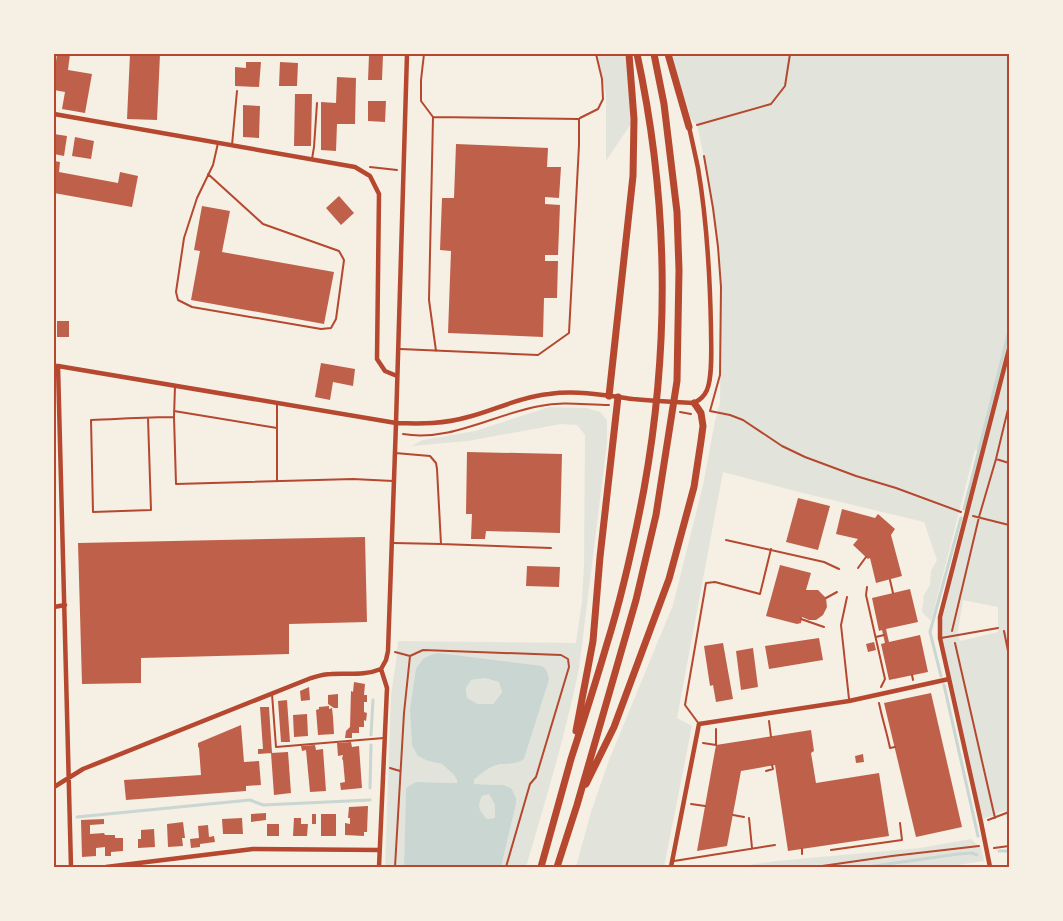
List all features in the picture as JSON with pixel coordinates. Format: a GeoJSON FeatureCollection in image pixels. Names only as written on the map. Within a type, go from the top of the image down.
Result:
{"type":"FeatureCollection","features":[{"type":"Feature","properties":{"kind":"highway"},"geometry":{"type":"LineString","coordinates":[[609,396],[633,176],[634,119],[629,54]]}},
{"type":"Feature","properties":{"kind":"highway"},"geometry":{"type":"LineString","coordinates":[[541,867],[620,597],[644,488],[652,437],[662,314],[660,217],[646,96],[637,54]]}},
{"type":"Feature","properties":{"kind":"highway"},"geometry":{"type":"LineString","coordinates":[[557,867],[577,805],[636,600],[656,515],[677,381],[679,270],[677,212],[664,104],[654,54]]}},
{"type":"Feature","properties":{"kind":"highway"},"geometry":{"type":"LineString","coordinates":[[668,54],[689,127]]}},
{"type":"Feature","properties":{"kind":"highway"},"geometry":{"type":"LineString","coordinates":[[571,760],[593,641],[600,557],[618,397]]}},
{"type":"Feature","properties":{"kind":"highway"},"geometry":{"type":"LineString","coordinates":[[577,805],[614,727],[669,579],[694,487],[701,441],[701,413],[694,403]]}},
{"type":"Feature","properties":{"kind":"street"},"geometry":{"type":"LineString","coordinates":[[54,787],[83,770],[311,678],[331,674],[374,672],[381,668],[386,660],[388,651],[396,432],[407,54]]}},
{"type":"Feature","properties":{"kind":"street"},"geometry":{"type":"LineString","coordinates":[[54,114],[355,167],[370,176],[379,194],[378,359],[385,371],[397,376]]}},
{"type":"Feature","properties":{"kind":"street"},"geometry":{"type":"LineString","coordinates":[[71,867],[61,459],[56,366],[396,423],[428,424],[448,422],[507,404],[549,394],[566,393],[694,403],[702,399],[709,384],[711,324],[704,217],[698,168],[689,127]]}},
{"type":"Feature","properties":{"kind":"street"},"geometry":{"type":"LineString","coordinates":[[989,865],[940,638],[940,617],[1009,349]]}},
{"type":"Feature","properties":{"kind":"street"},"geometry":{"type":"LineString","coordinates":[[54,459],[61,459]]}},
{"type":"Feature","properties":{"kind":"street"},"geometry":{"type":"LineString","coordinates":[[54,607],[64,605]]}},
{"type":"Feature","properties":{"kind":"street"},"geometry":{"type":"LineString","coordinates":[[378,867],[387,688],[381,668]]}},
{"type":"Feature","properties":{"kind":"street"},"geometry":{"type":"LineString","coordinates":[[671,867],[699,724],[850,701],[949,679]]}},
{"type":"Feature","properties":{"kind":"street"},"geometry":{"type":"LineString","coordinates":[[106,867],[253,848],[379,850]]}},
{"type":"Feature","properties":{"kind":"lane"},"geometry":{"type":"LineString","coordinates":[[424,54],[420,101],[433,117],[428,300],[436,350]]}},
{"type":"Feature","properties":{"kind":"lane"},"geometry":{"type":"LineString","coordinates":[[433,117],[579,119],[598,109],[603,99],[602,79],[596,54]]}},
{"type":"Feature","properties":{"kind":"lane"},"geometry":{"type":"LineString","coordinates":[[232,145],[237,91]]}},
{"type":"Feature","properties":{"kind":"lane"},"geometry":{"type":"LineString","coordinates":[[312,159],[317,103]]}},
{"type":"Feature","properties":{"kind":"lane"},"geometry":{"type":"LineString","coordinates":[[398,349],[538,355],[569,333],[579,119]]}},
{"type":"Feature","properties":{"kind":"lane"},"geometry":{"type":"LineString","coordinates":[[208,174],[263,224],[339,251],[344,260],[336,319],[331,328],[321,330],[192,307],[178,300],[176,292],[184,238],[196,198],[208,174],[213,165],[218,143]]}},
{"type":"Feature","properties":{"kind":"lane"},"geometry":{"type":"LineString","coordinates":[[175,385],[176,484],[353,479],[393,481]]}},
{"type":"Feature","properties":{"kind":"lane"},"geometry":{"type":"LineString","coordinates":[[277,403],[277,481]]}},
{"type":"Feature","properties":{"kind":"lane"},"geometry":{"type":"LineString","coordinates":[[174,411],[277,428]]}},
{"type":"Feature","properties":{"kind":"lane"},"geometry":{"type":"LineString","coordinates":[[148,418],[151,510],[93,512],[91,420],[174,417]]}},
{"type":"Feature","properties":{"kind":"lane"},"geometry":{"type":"LineString","coordinates":[[395,453],[430,456],[436,463],[438,469],[441,544]]}},
{"type":"Feature","properties":{"kind":"lane"},"geometry":{"type":"LineString","coordinates":[[726,540],[824,562],[839,569]]}},
{"type":"Feature","properties":{"kind":"lane"},"geometry":{"type":"LineString","coordinates":[[391,543],[551,548]]}},
{"type":"Feature","properties":{"kind":"lane"},"geometry":{"type":"LineString","coordinates":[[699,724],[685,705],[706,583],[715,582],[760,594],[771,549]]}},
{"type":"Feature","properties":{"kind":"lane"},"geometry":{"type":"LineString","coordinates":[[847,597],[841,625],[850,701]]}},
{"type":"Feature","properties":{"kind":"lane"},"geometry":{"type":"LineString","coordinates":[[940,638],[998,628]]}},
{"type":"Feature","properties":{"kind":"lane"},"geometry":{"type":"LineString","coordinates":[[272,694],[276,746],[384,738]]}},
{"type":"Feature","properties":{"kind":"lane"},"geometry":{"type":"LineString","coordinates":[[749,818],[752,848]]}},
{"type":"Feature","properties":{"kind":"lane"},"geometry":{"type":"LineString","coordinates":[[672,862],[775,845]]}},
{"type":"Feature","properties":{"kind":"path"},"geometry":{"type":"LineString","coordinates":[[689,127],[771,104],[785,86],[790,54]]}},
{"type":"Feature","properties":{"kind":"path"},"geometry":{"type":"LineString","coordinates":[[387,170],[395,170]]}},
{"type":"Feature","properties":{"kind":"path"},"geometry":{"type":"LineString","coordinates":[[396,432],[433,435],[451,432],[470,428],[517,411],[554,403],[617,405]]}},
{"type":"Feature","properties":{"kind":"path"},"geometry":{"type":"LineString","coordinates":[[1009,405],[952,628],[995,818],[1009,812]]}},
{"type":"Feature","properties":{"kind":"path"},"geometry":{"type":"LineString","coordinates":[[710,411],[743,420],[782,446],[805,457],[966,514],[1009,525]]}},
{"type":"Feature","properties":{"kind":"path"},"geometry":{"type":"LineString","coordinates":[[996,459],[1009,463]]}},
{"type":"Feature","properties":{"kind":"path"},"geometry":{"type":"LineString","coordinates":[[858,568],[866,557]]}},
{"type":"Feature","properties":{"kind":"path"},"geometry":{"type":"LineString","coordinates":[[890,580],[893,593]]}},
{"type":"Feature","properties":{"kind":"path"},"geometry":{"type":"LineString","coordinates":[[867,587],[866,595],[885,679],[879,695],[881,716],[890,748],[895,747]]}},
{"type":"Feature","properties":{"kind":"path"},"geometry":{"type":"LineString","coordinates":[[826,598],[837,592]]}},
{"type":"Feature","properties":{"kind":"path"},"geometry":{"type":"LineString","coordinates":[[802,619],[824,627]]}},
{"type":"Feature","properties":{"kind":"path"},"geometry":{"type":"LineString","coordinates":[[1003,627],[1009,656]]}},
{"type":"Feature","properties":{"kind":"path"},"geometry":{"type":"LineString","coordinates":[[875,637],[884,635]]}},
{"type":"Feature","properties":{"kind":"path"},"geometry":{"type":"LineString","coordinates":[[388,651],[410,656],[423,650],[561,655],[568,659],[569,667],[536,777],[530,784],[506,867]]}},
{"type":"Feature","properties":{"kind":"path"},"geometry":{"type":"LineString","coordinates":[[395,867],[404,713],[410,656]]}},
{"type":"Feature","properties":{"kind":"path"},"geometry":{"type":"LineString","coordinates":[[768,714],[771,737]]}},
{"type":"Feature","properties":{"kind":"path"},"geometry":{"type":"LineString","coordinates":[[695,742],[716,745],[716,722]]}},
{"type":"Feature","properties":{"kind":"path"},"geometry":{"type":"LineString","coordinates":[[885,725],[889,724]]}},
{"type":"Feature","properties":{"kind":"path"},"geometry":{"type":"LineString","coordinates":[[766,771],[773,769],[772,765]]}},
{"type":"Feature","properties":{"kind":"path"},"geometry":{"type":"LineString","coordinates":[[383,767],[402,771]]}},
{"type":"Feature","properties":{"kind":"path"},"geometry":{"type":"LineString","coordinates":[[683,802],[705,806]]}},
{"type":"Feature","properties":{"kind":"path"},"geometry":{"type":"LineString","coordinates":[[733,815],[749,818]]}},
{"type":"Feature","properties":{"kind":"path"},"geometry":{"type":"LineString","coordinates":[[832,850],[902,840],[900,822]]}},
{"type":"Feature","properties":{"kind":"path"},"geometry":{"type":"LineString","coordinates":[[815,867],[892,856],[1009,846]]}},
{"type":"Feature","properties":{"kind":"path"},"geometry":{"type":"LineString","coordinates":[[802,849],[802,854]]}},
{"type":"Feature","properties":{"kind":"shaded area"},"geometry":{"type":"Polygon","coordinates":[[[597,54],[627,54],[634,119],[606,161],[606,95],[597,54]]]}},
{"type":"Feature","properties":{"kind":"shaded area"},"geometry":{"type":"Polygon","coordinates":[[[671,54],[1009,54],[1009,831],[1005,811],[981,819],[939,626],[983,453],[975,450],[931,621],[922,612],[924,595],[930,585],[931,571],[937,560],[924,522],[723,472],[677,718],[692,726],[664,867],[576,867],[591,812],[609,760],[673,605],[703,485],[720,403],[721,287],[718,247],[705,162],[697,125],[691,119],[671,54]],[[963,600],[958,631],[960,641],[998,632],[998,607],[963,600]]]}},
{"type":"Feature","properties":{"kind":"shaded area"},"geometry":{"type":"Polygon","coordinates":[[[549,407],[587,408],[600,412],[607,420],[607,443],[579,669],[561,744],[526,867],[501,867],[516,804],[503,785],[473,784],[476,778],[491,767],[518,762],[524,759],[549,680],[549,674],[438,653],[428,761],[442,764],[454,775],[457,783],[416,782],[406,797],[404,867],[385,867],[391,695],[398,641],[576,643],[582,601],[585,435],[577,425],[561,424],[468,441],[411,446],[423,440],[475,431],[549,407]]]}},
{"type":"Feature","properties":{"kind":"shaded area"},"geometry":{"type":"Polygon","coordinates":[[[438,653],[542,666],[548,674],[549,680],[524,759],[514,763],[494,766],[474,780],[474,784],[503,785],[511,788],[516,798],[501,867],[404,867],[406,788],[416,782],[457,783],[454,775],[442,764],[428,761],[418,756],[412,745],[410,709],[416,669],[423,659],[438,653]],[[485,678],[471,680],[466,688],[467,698],[478,704],[493,704],[502,692],[499,682],[485,678]],[[489,794],[482,796],[479,806],[487,819],[495,818],[495,805],[489,794]]]}},
{"type":"Feature","properties":{"kind":"shaded area"},"geometry":{"type":"Polygon","coordinates":[[[485,678],[499,682],[502,691],[493,704],[478,704],[467,698],[466,688],[471,680],[485,678]]]}},
{"type":"Feature","properties":{"kind":"shaded area"},"geometry":{"type":"Polygon","coordinates":[[[489,794],[495,805],[495,818],[487,819],[479,806],[482,796],[489,794]]]}},
{"type":"Feature","properties":{"kind":"shaded area"},"geometry":{"type":"Polygon","coordinates":[[[971,839],[981,848],[984,861],[944,867],[735,867],[776,861],[920,848],[971,839]]]}},
{"type":"Feature","properties":{"kind":"building"},"geometry":{"type":"Polygon","coordinates":[[[57,54],[70,54],[68,70],[92,74],[85,113],[62,109],[65,92],[54,90],[54,69],[57,54]]]}},
{"type":"Feature","properties":{"kind":"building"},"geometry":{"type":"Polygon","coordinates":[[[130,54],[160,54],[157,120],[127,119],[130,54]]]}},
{"type":"Feature","properties":{"kind":"building"},"geometry":{"type":"Polygon","coordinates":[[[369,55],[383,55],[382,80],[368,80],[369,55]]]}},
{"type":"Feature","properties":{"kind":"building"},"geometry":{"type":"Polygon","coordinates":[[[246,62],[261,62],[259,87],[235,86],[235,67],[246,68],[246,62]]]}},
{"type":"Feature","properties":{"kind":"building"},"geometry":{"type":"Polygon","coordinates":[[[280,62],[298,63],[297,86],[279,86],[280,62]]]}},
{"type":"Feature","properties":{"kind":"building"},"geometry":{"type":"Polygon","coordinates":[[[337,77],[356,78],[355,124],[337,124],[336,151],[321,150],[321,102],[336,103],[337,77]]]}},
{"type":"Feature","properties":{"kind":"building"},"geometry":{"type":"Polygon","coordinates":[[[295,94],[312,94],[311,146],[294,146],[295,94]]]}},
{"type":"Feature","properties":{"kind":"building"},"geometry":{"type":"Polygon","coordinates":[[[368,101],[386,101],[385,122],[368,121],[368,101]]]}},
{"type":"Feature","properties":{"kind":"building"},"geometry":{"type":"Polygon","coordinates":[[[243,105],[260,106],[259,138],[243,137],[243,105]]]}},
{"type":"Feature","properties":{"kind":"building"},"geometry":{"type":"Polygon","coordinates":[[[54,134],[67,136],[64,156],[54,154],[54,134]]]}},
{"type":"Feature","properties":{"kind":"building"},"geometry":{"type":"Polygon","coordinates":[[[75,137],[94,141],[91,159],[72,156],[75,137]]]}},
{"type":"Feature","properties":{"kind":"building"},"geometry":{"type":"Polygon","coordinates":[[[456,144],[548,148],[547,167],[561,167],[559,198],[545,197],[545,204],[560,205],[558,255],[545,255],[545,261],[558,261],[557,298],[544,298],[543,337],[448,333],[451,251],[440,250],[442,198],[454,198],[456,144]]]}},
{"type":"Feature","properties":{"kind":"building"},"geometry":{"type":"Polygon","coordinates":[[[54,161],[60,162],[59,172],[118,183],[120,172],[138,176],[132,207],[54,193],[54,161]]]}},
{"type":"Feature","properties":{"kind":"building"},"geometry":{"type":"Polygon","coordinates":[[[339,196],[354,213],[341,225],[326,208],[339,196]]]}},
{"type":"Feature","properties":{"kind":"building"},"geometry":{"type":"Polygon","coordinates":[[[202,206],[230,211],[222,252],[334,272],[324,324],[191,300],[200,251],[194,250],[202,206]]]}},
{"type":"Feature","properties":{"kind":"building"},"geometry":{"type":"Polygon","coordinates":[[[57,321],[69,321],[69,337],[57,337],[57,321]]]}},
{"type":"Feature","properties":{"kind":"building"},"geometry":{"type":"Polygon","coordinates":[[[321,363],[355,369],[353,386],[333,382],[330,400],[315,397],[321,363]]]}},
{"type":"Feature","properties":{"kind":"building"},"geometry":{"type":"Polygon","coordinates":[[[467,452],[562,454],[560,533],[486,531],[485,539],[471,539],[472,514],[466,514],[467,452]]]}},
{"type":"Feature","properties":{"kind":"building"},"geometry":{"type":"Polygon","coordinates":[[[798,498],[830,506],[818,550],[786,542],[798,498]]]}},
{"type":"Feature","properties":{"kind":"building"},"geometry":{"type":"Polygon","coordinates":[[[842,509],[875,518],[878,514],[895,529],[891,535],[902,576],[876,583],[870,558],[868,559],[853,545],[858,539],[836,534],[842,509]]]}},
{"type":"Feature","properties":{"kind":"building"},"geometry":{"type":"Polygon","coordinates":[[[365,537],[367,622],[289,624],[289,654],[141,658],[141,683],[82,684],[78,543],[365,537]]]}},
{"type":"Feature","properties":{"kind":"building"},"geometry":{"type":"Polygon","coordinates":[[[780,565],[811,573],[806,590],[818,590],[826,598],[827,607],[823,615],[816,620],[802,617],[801,623],[797,624],[766,616],[780,565]]]}},
{"type":"Feature","properties":{"kind":"building"},"geometry":{"type":"Polygon","coordinates":[[[527,566],[560,567],[559,587],[526,586],[527,566]]]}},
{"type":"Feature","properties":{"kind":"building"},"geometry":{"type":"Polygon","coordinates":[[[910,589],[918,622],[886,629],[889,642],[920,635],[928,672],[889,680],[881,644],[885,643],[882,630],[879,631],[872,598],[910,589]]]}},
{"type":"Feature","properties":{"kind":"building"},"geometry":{"type":"Polygon","coordinates":[[[819,638],[823,660],[769,669],[765,646],[819,638]]]}},
{"type":"Feature","properties":{"kind":"building"},"geometry":{"type":"Polygon","coordinates":[[[874,642],[876,650],[868,652],[866,644],[874,642]]]}},
{"type":"Feature","properties":{"kind":"building"},"geometry":{"type":"Polygon","coordinates":[[[723,643],[733,699],[716,702],[713,685],[710,686],[704,646],[723,643]]]}},
{"type":"Feature","properties":{"kind":"building"},"geometry":{"type":"Polygon","coordinates":[[[753,648],[758,687],[741,690],[736,651],[753,648]]]}},
{"type":"Feature","properties":{"kind":"building"},"geometry":{"type":"Polygon","coordinates":[[[354,682],[365,684],[364,695],[367,695],[367,702],[364,702],[364,712],[367,713],[366,721],[364,720],[364,727],[359,727],[359,733],[352,733],[352,738],[345,738],[346,731],[350,727],[351,691],[353,692],[354,682]]]}},
{"type":"Feature","properties":{"kind":"building"},"geometry":{"type":"Polygon","coordinates":[[[309,687],[310,700],[301,701],[300,691],[309,687]]]}},
{"type":"Feature","properties":{"kind":"building"},"geometry":{"type":"Polygon","coordinates":[[[931,693],[962,827],[916,837],[884,703],[931,693]]]}},
{"type":"Feature","properties":{"kind":"building"},"geometry":{"type":"Polygon","coordinates":[[[338,694],[338,708],[334,708],[328,704],[328,695],[338,694]]]}},
{"type":"Feature","properties":{"kind":"building"},"geometry":{"type":"Polygon","coordinates":[[[287,700],[290,742],[281,742],[278,701],[287,700]]]}},
{"type":"Feature","properties":{"kind":"building"},"geometry":{"type":"Polygon","coordinates":[[[329,706],[329,709],[332,708],[334,734],[318,735],[316,710],[319,707],[329,706]]]}},
{"type":"Feature","properties":{"kind":"building"},"geometry":{"type":"Polygon","coordinates":[[[260,707],[269,707],[272,753],[258,754],[258,749],[263,749],[260,707]]]}},
{"type":"Feature","properties":{"kind":"building"},"geometry":{"type":"Polygon","coordinates":[[[307,714],[308,736],[294,737],[293,715],[307,714]]]}},
{"type":"Feature","properties":{"kind":"building"},"geometry":{"type":"Polygon","coordinates":[[[241,725],[244,762],[259,761],[261,785],[246,786],[246,791],[126,800],[124,780],[201,775],[198,743],[241,725]]]}},
{"type":"Feature","properties":{"kind":"building"},"geometry":{"type":"Polygon","coordinates":[[[811,730],[814,751],[811,753],[816,783],[879,773],[889,836],[788,851],[775,765],[741,771],[727,846],[697,851],[716,745],[811,730]]]}},
{"type":"Feature","properties":{"kind":"building"},"geometry":{"type":"Polygon","coordinates":[[[351,742],[352,747],[359,746],[362,788],[341,790],[340,783],[345,782],[343,755],[338,756],[337,743],[351,742]]]}},
{"type":"Feature","properties":{"kind":"building"},"geometry":{"type":"Polygon","coordinates":[[[315,745],[316,750],[323,749],[326,791],[310,792],[306,750],[302,751],[301,746],[315,745]]]}},
{"type":"Feature","properties":{"kind":"building"},"geometry":{"type":"Polygon","coordinates":[[[288,752],[291,793],[274,795],[271,753],[288,752]]]}},
{"type":"Feature","properties":{"kind":"building"},"geometry":{"type":"Polygon","coordinates":[[[863,754],[864,762],[856,763],[855,756],[863,754]]]}},
{"type":"Feature","properties":{"kind":"building"},"geometry":{"type":"Polygon","coordinates":[[[368,806],[367,832],[364,832],[364,836],[345,835],[345,823],[350,824],[350,818],[348,818],[349,807],[368,806]]]}},
{"type":"Feature","properties":{"kind":"building"},"geometry":{"type":"Polygon","coordinates":[[[266,813],[266,820],[251,822],[251,814],[266,813]]]}},
{"type":"Feature","properties":{"kind":"building"},"geometry":{"type":"Polygon","coordinates":[[[312,814],[316,814],[316,824],[312,824],[312,814]]]}},
{"type":"Feature","properties":{"kind":"building"},"geometry":{"type":"Polygon","coordinates":[[[321,814],[336,814],[336,836],[321,836],[321,814]]]}},
{"type":"Feature","properties":{"kind":"building"},"geometry":{"type":"Polygon","coordinates":[[[242,818],[243,834],[223,834],[222,819],[242,818]]]}},
{"type":"Feature","properties":{"kind":"building"},"geometry":{"type":"Polygon","coordinates":[[[294,818],[301,818],[301,824],[308,824],[307,836],[293,836],[294,818]]]}},
{"type":"Feature","properties":{"kind":"building"},"geometry":{"type":"Polygon","coordinates":[[[104,819],[104,824],[90,825],[90,834],[104,833],[105,835],[115,835],[115,838],[123,838],[123,851],[111,852],[111,856],[105,856],[105,847],[96,848],[96,856],[82,857],[81,820],[104,819]]]}},
{"type":"Feature","properties":{"kind":"building"},"geometry":{"type":"Polygon","coordinates":[[[183,822],[185,838],[182,838],[183,846],[168,847],[167,824],[183,822]]]}},
{"type":"Feature","properties":{"kind":"building"},"geometry":{"type":"Polygon","coordinates":[[[267,824],[279,824],[279,836],[267,836],[267,824]]]}},
{"type":"Feature","properties":{"kind":"building"},"geometry":{"type":"Polygon","coordinates":[[[208,825],[209,837],[214,836],[215,842],[200,844],[200,847],[191,848],[190,839],[199,838],[198,826],[208,825]]]}},
{"type":"Feature","properties":{"kind":"building"},"geometry":{"type":"Polygon","coordinates":[[[154,829],[155,847],[138,848],[141,830],[154,829]]]}},
{"type":"Feature","properties":{"kind":"waterway"},"geometry":{"type":"LineString","coordinates":[[964,509],[1009,331]]}},
{"type":"Feature","properties":{"kind":"waterway"},"geometry":{"type":"LineString","coordinates":[[941,676],[930,632],[961,518]]}},
{"type":"Feature","properties":{"kind":"waterway"},"geometry":{"type":"LineString","coordinates":[[944,685],[978,836]]}},
{"type":"Feature","properties":{"kind":"waterway"},"geometry":{"type":"LineString","coordinates":[[371,735],[373,700]]}},
{"type":"Feature","properties":{"kind":"waterway"},"geometry":{"type":"LineString","coordinates":[[370,788],[371,745]]}},
{"type":"Feature","properties":{"kind":"waterway"},"geometry":{"type":"LineString","coordinates":[[77,817],[250,800],[263,805],[370,800]]}},
{"type":"Feature","properties":{"kind":"waterway"},"geometry":{"type":"LineString","coordinates":[[999,851],[1009,851]]}},
{"type":"Feature","properties":{"kind":"waterway"},"geometry":{"type":"LineString","coordinates":[[867,867],[958,854],[972,853],[977,855]]}}]}
